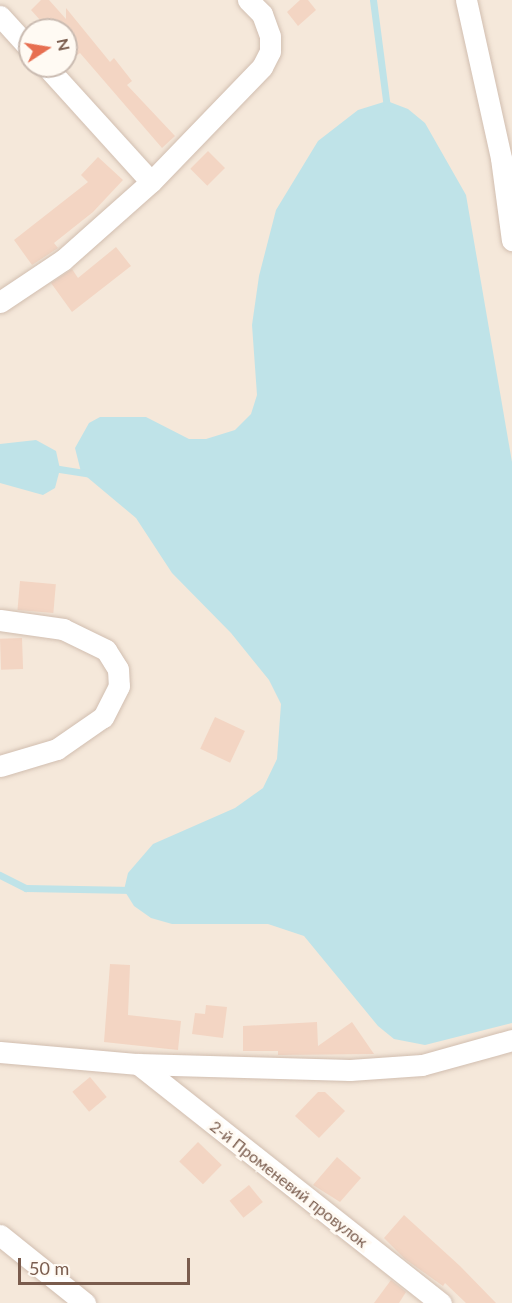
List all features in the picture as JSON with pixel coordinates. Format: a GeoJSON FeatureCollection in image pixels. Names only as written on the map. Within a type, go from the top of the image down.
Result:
{"type":"FeatureCollection","features":[{"type":"Feature","properties":{"kind":"street"},"geometry":{"type":"LineString","coordinates":[[0,302],[63,260],[151,182],[262,67],[270,51],[270,36],[262,14],[248,0]]}},
{"type":"Feature","properties":{"kind":"street"},"geometry":{"type":"LineString","coordinates":[[466,0],[508,154],[512,240]]}},
{"type":"Feature","properties":{"kind":"street"},"geometry":{"type":"LineString","coordinates":[[0,16],[18,36]]}},
{"type":"Feature","properties":{"kind":"street"},"geometry":{"type":"LineString","coordinates":[[57,78],[151,182]]}},
{"type":"Feature","properties":{"kind":"street"},"geometry":{"type":"LineString","coordinates":[[0,620],[63,629],[106,650],[118,669],[119,686],[103,717],[57,749],[0,765]]}},
{"type":"Feature","properties":{"kind":"street"},"geometry":{"type":"LineString","coordinates":[[0,1052],[138,1064],[350,1070],[422,1065],[512,1040]]}},
{"type":"Feature","properties":{"kind":"street","name":"2-й Променевий провулок"},"geometry":{"type":"LineString","coordinates":[[138,1064],[441,1303]]}},
{"type":"Feature","properties":{"kind":"street"},"geometry":{"type":"LineString","coordinates":[[0,1235],[85,1303]]}},
{"type":"Feature","properties":{"kind":"shaded area"},"geometry":{"type":"Polygon","coordinates":[[[0,0],[512,0],[512,1303],[0,1303],[0,0]]]}},
{"type":"Feature","properties":{"kind":"water"},"geometry":{"type":"Polygon","coordinates":[[[387,101],[408,109],[425,123],[466,195],[512,462],[512,1023],[425,1045],[394,1039],[378,1026],[304,936],[268,924],[172,924],[151,918],[134,906],[124,890],[128,873],[153,844],[235,808],[263,788],[277,759],[281,704],[269,680],[231,633],[172,573],[136,518],[81,472],[75,448],[89,423],[100,417],[146,417],[189,439],[206,439],[235,430],[251,414],[257,395],[252,325],[259,276],[276,210],[318,141],[358,110],[387,101]]]}},
{"type":"Feature","properties":{"kind":"water"},"geometry":{"type":"Polygon","coordinates":[[[36,440],[56,451],[60,469],[55,488],[43,495],[0,483],[0,444],[36,440]]]}},
{"type":"Feature","properties":{"kind":"building"},"geometry":{"type":"Polygon","coordinates":[[[41,0],[49,0],[65,18],[38,18],[31,10],[41,0]]]}},
{"type":"Feature","properties":{"kind":"building"},"geometry":{"type":"Polygon","coordinates":[[[300,0],[308,0],[316,10],[298,26],[287,12],[300,0]]]}},
{"type":"Feature","properties":{"kind":"building"},"geometry":{"type":"Polygon","coordinates":[[[66,8],[74,18],[66,18],[66,8]]]}},
{"type":"Feature","properties":{"kind":"building"},"geometry":{"type":"Polygon","coordinates":[[[78,23],[110,62],[114,58],[132,81],[127,85],[175,136],[162,148],[80,53],[78,54],[78,23]]]}},
{"type":"Feature","properties":{"kind":"building"},"geometry":{"type":"Polygon","coordinates":[[[208,151],[225,168],[207,186],[190,169],[208,151]]]}},
{"type":"Feature","properties":{"kind":"building"},"geometry":{"type":"Polygon","coordinates":[[[98,157],[123,180],[93,212],[54,243],[58,248],[32,265],[14,240],[88,182],[81,175],[98,157]]]}},
{"type":"Feature","properties":{"kind":"building"},"geometry":{"type":"Polygon","coordinates":[[[116,247],[131,266],[72,312],[51,283],[72,269],[78,278],[116,247]]]}},
{"type":"Feature","properties":{"kind":"building"},"geometry":{"type":"Polygon","coordinates":[[[20,581],[56,584],[53,613],[17,610],[20,581]]]}},
{"type":"Feature","properties":{"kind":"building"},"geometry":{"type":"Polygon","coordinates":[[[22,638],[23,669],[1,670],[0,639],[22,638]]]}},
{"type":"Feature","properties":{"kind":"building"},"geometry":{"type":"Polygon","coordinates":[[[215,717],[245,731],[230,763],[200,749],[215,717]]]}},
{"type":"Feature","properties":{"kind":"building"},"geometry":{"type":"Polygon","coordinates":[[[110,964],[130,965],[128,1015],[181,1021],[178,1050],[104,1042],[110,964]]]}},
{"type":"Feature","properties":{"kind":"building"},"geometry":{"type":"Polygon","coordinates":[[[206,1005],[227,1007],[223,1038],[192,1034],[195,1013],[205,1014],[206,1005]]]}},
{"type":"Feature","properties":{"kind":"building"},"geometry":{"type":"Polygon","coordinates":[[[317,1022],[318,1046],[352,1022],[374,1054],[278,1055],[278,1051],[243,1051],[243,1026],[317,1022]]]}},
{"type":"Feature","properties":{"kind":"building"},"geometry":{"type":"Polygon","coordinates":[[[90,1077],[107,1097],[89,1112],[72,1092],[90,1077]]]}},
{"type":"Feature","properties":{"kind":"building"},"geometry":{"type":"Polygon","coordinates":[[[318,1092],[325,1092],[345,1111],[319,1138],[295,1116],[318,1092]]]}},
{"type":"Feature","properties":{"kind":"building"},"geometry":{"type":"Polygon","coordinates":[[[198,1142],[222,1165],[203,1184],[179,1161],[198,1142]]]}},
{"type":"Feature","properties":{"kind":"building"},"geometry":{"type":"Polygon","coordinates":[[[337,1157],[361,1178],[340,1202],[313,1185],[337,1157]]]}},
{"type":"Feature","properties":{"kind":"building"},"geometry":{"type":"Polygon","coordinates":[[[249,1185],[263,1202],[243,1218],[230,1201],[249,1185]]]}},
{"type":"Feature","properties":{"kind":"building"},"geometry":{"type":"Polygon","coordinates":[[[404,1215],[460,1266],[496,1303],[466,1303],[445,1283],[443,1286],[405,1259],[384,1238],[404,1215]]]}},
{"type":"Feature","properties":{"kind":"building"},"geometry":{"type":"Polygon","coordinates":[[[391,1280],[406,1292],[399,1303],[374,1303],[391,1280]]]}},
{"type":"Feature","properties":{"kind":"waterway"},"geometry":{"type":"LineString","coordinates":[[373,0],[387,108]]}},
{"type":"Feature","properties":{"kind":"waterway"},"geometry":{"type":"LineString","coordinates":[[53,468],[89,474]]}},
{"type":"Feature","properties":{"kind":"waterway"},"geometry":{"type":"LineString","coordinates":[[0,875],[26,888],[132,890]]}}]}
